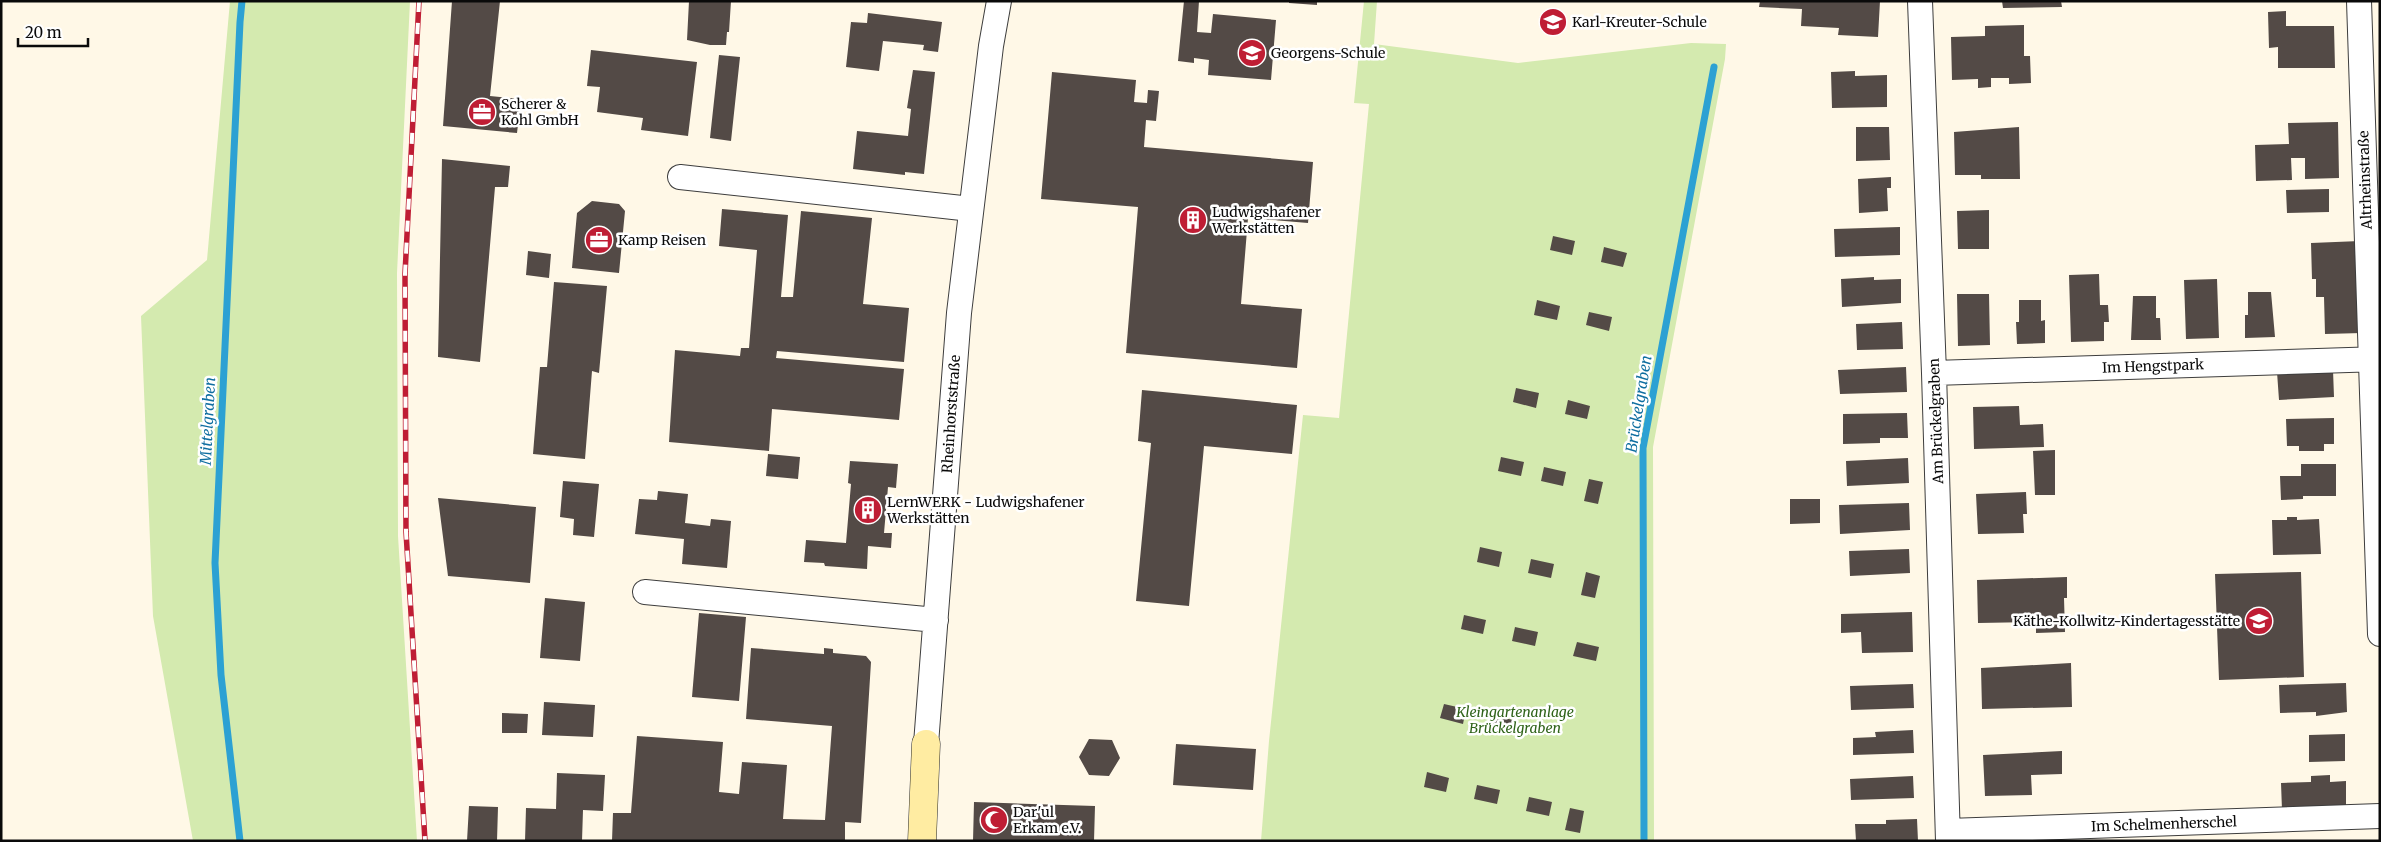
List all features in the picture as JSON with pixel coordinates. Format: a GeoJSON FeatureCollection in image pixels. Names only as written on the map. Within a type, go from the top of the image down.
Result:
{"type":"FeatureCollection","features":[{"type":"Feature","properties":{"kind":"street","name":"Rheinhorststraße"},"geometry":{"type":"LineString","coordinates":[[922,841],[926,744],[959,313],[999,1]]}},
{"type":"Feature","properties":{"kind":"street","name":"Am Brückelgraben"},"geometry":{"type":"LineString","coordinates":[[1920,1],[1934,373],[1948,836]]}},
{"type":"Feature","properties":{"kind":"street","name":"Altrheinstraße"},"geometry":{"type":"LineString","coordinates":[[2359,1],[2375,359],[2380,634]]}},
{"type":"Feature","properties":{"kind":"street"},"geometry":{"type":"LineString","coordinates":[[680,177],[971,209]]}},
{"type":"Feature","properties":{"kind":"street","name":"Im Hengstpark"},"geometry":{"type":"LineString","coordinates":[[1934,373],[2375,359]]}},
{"type":"Feature","properties":{"kind":"street"},"geometry":{"type":"LineString","coordinates":[[645,592],[936,620]]}},
{"type":"Feature","properties":{"kind":"street","name":"Im Schelmenherschel"},"geometry":{"type":"LineString","coordinates":[[1948,836],[2380,816]]}},
{"type":"Feature","properties":{"kind":"green space"},"geometry":{"type":"Polygon","coordinates":[[[230,1],[410,1],[397,273],[398,536],[417,841],[193,841],[153,616],[141,316],[207,260],[230,1]]]}},
{"type":"Feature","properties":{"kind":"green space","name":"Kleingartenanlage Brückelgraben"},"geometry":{"type":"Polygon","coordinates":[[[1364,1],[1377,1],[1374,44],[1518,63],[1691,43],[1726,44],[1725,59],[1653,447],[1654,841],[1261,841],[1269,741],[1303,415],[1339,418],[1369,104],[1354,103],[1364,1]]]}},
{"type":"Feature","properties":{"kind":"building"},"geometry":{"type":"Polygon","coordinates":[[[452,1],[500,1],[490,96],[521,99],[517,133],[443,126],[452,1]]]}},
{"type":"Feature","properties":{"kind":"building"},"geometry":{"type":"Polygon","coordinates":[[[689,1],[731,1],[729,32],[727,32],[726,45],[710,45],[687,40],[689,1]]]}},
{"type":"Feature","properties":{"kind":"building"},"geometry":{"type":"Polygon","coordinates":[[[1184,1],[1199,1],[1197,32],[1211,33],[1213,14],[1276,20],[1271,80],[1208,75],[1209,60],[1194,58],[1194,63],[1178,61],[1184,1]]]}},
{"type":"Feature","properties":{"kind":"building"},"geometry":{"type":"Polygon","coordinates":[[[1289,1],[1317,1],[1317,5],[1289,3],[1289,1]]]}},
{"type":"Feature","properties":{"kind":"building"},"geometry":{"type":"Polygon","coordinates":[[[1760,1],[1880,1],[1878,37],[1838,35],[1839,28],[1801,26],[1802,9],[1759,7],[1760,1]]]}},
{"type":"Feature","properties":{"kind":"building"},"geometry":{"type":"Polygon","coordinates":[[[2002,1],[2061,1],[2062,7],[2003,8],[2002,1]]]}},
{"type":"Feature","properties":{"kind":"building"},"geometry":{"type":"Polygon","coordinates":[[[2286,11],[2286,26],[2334,26],[2335,68],[2278,68],[2278,47],[2269,48],[2268,12],[2286,11]]]}},
{"type":"Feature","properties":{"kind":"building"},"geometry":{"type":"Polygon","coordinates":[[[868,13],[942,22],[938,52],[923,50],[924,45],[883,41],[879,71],[846,67],[851,22],[867,23],[868,13]]]}},
{"type":"Feature","properties":{"kind":"building"},"geometry":{"type":"Polygon","coordinates":[[[2024,25],[2024,56],[2030,56],[2031,83],[2009,84],[2009,78],[1991,78],[1991,87],[1978,88],[1978,79],[1952,80],[1951,37],[1985,36],[1985,26],[2024,25]]]}},
{"type":"Feature","properties":{"kind":"building"},"geometry":{"type":"Polygon","coordinates":[[[591,50],[697,62],[688,136],[641,130],[643,118],[597,112],[600,87],[587,86],[591,50]]]}},
{"type":"Feature","properties":{"kind":"building"},"geometry":{"type":"Polygon","coordinates":[[[719,55],[740,57],[731,141],[710,138],[719,55]]]}},
{"type":"Feature","properties":{"kind":"building"},"geometry":{"type":"Polygon","coordinates":[[[913,70],[935,72],[924,174],[905,172],[905,175],[853,169],[857,131],[908,136],[911,109],[907,108],[913,70]]]}},
{"type":"Feature","properties":{"kind":"building"},"geometry":{"type":"Polygon","coordinates":[[[1855,71],[1855,76],[1887,75],[1887,107],[1832,108],[1831,72],[1855,71]]]}},
{"type":"Feature","properties":{"kind":"building","name":"Ludwigshafener Werkstätten"},"geometry":{"type":"Polygon","coordinates":[[[1052,72],[1136,80],[1134,102],[1147,103],[1148,90],[1159,91],[1156,121],[1146,120],[1144,147],[1313,162],[1308,223],[1248,218],[1241,304],[1302,309],[1297,368],[1126,353],[1138,207],[1041,199],[1052,72]]]}},
{"type":"Feature","properties":{"kind":"building"},"geometry":{"type":"Polygon","coordinates":[[[2338,122],[2339,178],[2305,179],[2305,158],[2291,158],[2292,180],[2256,181],[2255,145],[2289,144],[2288,123],[2338,122]]]}},
{"type":"Feature","properties":{"kind":"building"},"geometry":{"type":"Polygon","coordinates":[[[1856,127],[1889,127],[1890,160],[1856,161],[1856,127]]]}},
{"type":"Feature","properties":{"kind":"building"},"geometry":{"type":"Polygon","coordinates":[[[2019,127],[2020,179],[1981,179],[1981,175],[1955,175],[1954,132],[2019,127]]]}},
{"type":"Feature","properties":{"kind":"building"},"geometry":{"type":"Polygon","coordinates":[[[442,159],[510,166],[508,187],[495,187],[480,362],[438,357],[442,159]]]}},
{"type":"Feature","properties":{"kind":"building"},"geometry":{"type":"Polygon","coordinates":[[[1891,177],[1891,188],[1887,188],[1888,211],[1859,213],[1858,179],[1891,177]]]}},
{"type":"Feature","properties":{"kind":"building"},"geometry":{"type":"Polygon","coordinates":[[[2329,189],[2329,212],[2287,213],[2286,190],[2329,189]]]}},
{"type":"Feature","properties":{"kind":"building","name":"Kamp Reisen"},"geometry":{"type":"Polygon","coordinates":[[[592,201],[619,204],[625,211],[619,273],[572,268],[577,213],[592,201]]]}},
{"type":"Feature","properties":{"kind":"building"},"geometry":{"type":"Polygon","coordinates":[[[722,209],[788,215],[781,297],[793,297],[801,211],[872,218],[863,304],[909,308],[904,362],[777,351],[776,358],[904,369],[899,420],[772,409],[769,451],[669,442],[675,350],[740,356],[741,348],[749,348],[757,250],[719,246],[722,209]]]}},
{"type":"Feature","properties":{"kind":"building"},"geometry":{"type":"Polygon","coordinates":[[[1989,210],[1989,249],[1958,249],[1957,211],[1989,210]]]}},
{"type":"Feature","properties":{"kind":"building"},"geometry":{"type":"Polygon","coordinates":[[[1900,227],[1900,255],[1835,257],[1834,229],[1900,227]]]}},
{"type":"Feature","properties":{"kind":"building"},"geometry":{"type":"Polygon","coordinates":[[[1553,236],[1575,241],[1572,255],[1550,250],[1553,236]]]}},
{"type":"Feature","properties":{"kind":"building"},"geometry":{"type":"Polygon","coordinates":[[[2360,241],[2362,333],[2325,334],[2324,297],[2316,297],[2316,279],[2312,279],[2311,243],[2360,241]]]}},
{"type":"Feature","properties":{"kind":"building"},"geometry":{"type":"Polygon","coordinates":[[[1604,247],[1627,253],[1623,267],[1601,262],[1604,247]]]}},
{"type":"Feature","properties":{"kind":"building"},"geometry":{"type":"Polygon","coordinates":[[[528,251],[551,254],[549,278],[526,275],[528,251]]]}},
{"type":"Feature","properties":{"kind":"building"},"geometry":{"type":"Polygon","coordinates":[[[2099,274],[2100,305],[2108,305],[2109,322],[2104,322],[2104,341],[2071,342],[2069,275],[2099,274]]]}},
{"type":"Feature","properties":{"kind":"building"},"geometry":{"type":"Polygon","coordinates":[[[1874,277],[1874,280],[1901,279],[1901,303],[1842,307],[1841,279],[1874,277]]]}},
{"type":"Feature","properties":{"kind":"building"},"geometry":{"type":"Polygon","coordinates":[[[2217,279],[2219,338],[2186,339],[2184,280],[2217,279]]]}},
{"type":"Feature","properties":{"kind":"building"},"geometry":{"type":"Polygon","coordinates":[[[554,282],[607,286],[599,373],[592,371],[585,459],[533,454],[540,367],[547,367],[554,282]]]}},
{"type":"Feature","properties":{"kind":"building"},"geometry":{"type":"Polygon","coordinates":[[[2248,292],[2271,292],[2275,337],[2245,338],[2248,292]]]}},
{"type":"Feature","properties":{"kind":"building"},"geometry":{"type":"Polygon","coordinates":[[[1957,294],[1989,294],[1990,345],[1958,346],[1957,294]]]}},
{"type":"Feature","properties":{"kind":"building"},"geometry":{"type":"Polygon","coordinates":[[[2133,296],[2156,296],[2156,318],[2160,318],[2161,340],[2131,340],[2133,296]]]}},
{"type":"Feature","properties":{"kind":"building"},"geometry":{"type":"Polygon","coordinates":[[[1537,300],[1560,306],[1557,320],[1534,315],[1537,300]]]}},
{"type":"Feature","properties":{"kind":"building"},"geometry":{"type":"Polygon","coordinates":[[[2019,300],[2041,300],[2041,321],[2045,320],[2045,343],[2017,344],[2016,322],[2019,322],[2019,300]]]}},
{"type":"Feature","properties":{"kind":"building"},"geometry":{"type":"Polygon","coordinates":[[[1589,312],[1612,317],[1609,331],[1586,325],[1589,312]]]}},
{"type":"Feature","properties":{"kind":"building"},"geometry":{"type":"Polygon","coordinates":[[[1902,322],[1903,349],[1857,350],[1856,324],[1902,322]]]}},
{"type":"Feature","properties":{"kind":"building"},"geometry":{"type":"Polygon","coordinates":[[[1906,367],[1907,392],[1840,394],[1838,370],[1906,367]]]}},
{"type":"Feature","properties":{"kind":"building"},"geometry":{"type":"Polygon","coordinates":[[[2333,370],[2334,397],[2279,400],[2277,372],[2333,370]]]}},
{"type":"Feature","properties":{"kind":"building"},"geometry":{"type":"Polygon","coordinates":[[[1516,388],[1539,393],[1536,408],[1513,402],[1516,388]]]}},
{"type":"Feature","properties":{"kind":"building"},"geometry":{"type":"Polygon","coordinates":[[[1142,390],[1297,405],[1292,454],[1204,446],[1189,606],[1136,601],[1151,443],[1138,441],[1142,390]]]}},
{"type":"Feature","properties":{"kind":"building"},"geometry":{"type":"Polygon","coordinates":[[[1568,400],[1590,406],[1587,419],[1565,414],[1568,400]]]}},
{"type":"Feature","properties":{"kind":"building"},"geometry":{"type":"Polygon","coordinates":[[[2019,406],[2020,425],[2043,424],[2044,447],[1974,449],[1973,407],[2019,406]]]}},
{"type":"Feature","properties":{"kind":"building"},"geometry":{"type":"Polygon","coordinates":[[[1907,413],[1908,438],[1880,438],[1880,443],[1843,444],[1843,414],[1907,413]]]}},
{"type":"Feature","properties":{"kind":"building"},"geometry":{"type":"Polygon","coordinates":[[[2334,418],[2334,444],[2324,444],[2324,451],[2299,451],[2299,446],[2287,446],[2286,419],[2334,418]]]}},
{"type":"Feature","properties":{"kind":"building"},"geometry":{"type":"Polygon","coordinates":[[[2055,450],[2055,495],[2035,495],[2033,451],[2055,450]]]}},
{"type":"Feature","properties":{"kind":"building"},"geometry":{"type":"Polygon","coordinates":[[[768,454],[800,457],[798,479],[766,476],[768,454]]]}},
{"type":"Feature","properties":{"kind":"building"},"geometry":{"type":"Polygon","coordinates":[[[1501,457],[1524,462],[1521,476],[1498,471],[1501,457]]]}},
{"type":"Feature","properties":{"kind":"building"},"geometry":{"type":"Polygon","coordinates":[[[1908,458],[1909,483],[1847,486],[1846,461],[1908,458]]]}},
{"type":"Feature","properties":{"kind":"building","name":"LernWERK - Ludwigshafener Werkstätten"},"geometry":{"type":"Polygon","coordinates":[[[850,461],[898,464],[896,488],[888,487],[884,533],[892,533],[891,548],[868,546],[867,569],[825,566],[824,563],[804,562],[806,540],[846,543],[851,484],[848,483],[850,461]]]}},
{"type":"Feature","properties":{"kind":"building"},"geometry":{"type":"Polygon","coordinates":[[[2301,464],[2336,464],[2336,496],[2303,496],[2303,499],[2281,500],[2280,476],[2301,476],[2301,464]]]}},
{"type":"Feature","properties":{"kind":"building"},"geometry":{"type":"Polygon","coordinates":[[[1544,467],[1566,472],[1563,486],[1541,481],[1544,467]]]}},
{"type":"Feature","properties":{"kind":"building"},"geometry":{"type":"Polygon","coordinates":[[[1589,479],[1603,482],[1598,504],[1584,501],[1589,479]]]}},
{"type":"Feature","properties":{"kind":"building"},"geometry":{"type":"Polygon","coordinates":[[[563,481],[599,484],[594,537],[573,535],[574,519],[560,517],[563,481]]]}},
{"type":"Feature","properties":{"kind":"building"},"geometry":{"type":"Polygon","coordinates":[[[658,491],[688,494],[685,523],[710,526],[711,519],[731,521],[727,568],[682,564],[684,539],[635,534],[639,499],[657,500],[658,491]]]}},
{"type":"Feature","properties":{"kind":"building"},"geometry":{"type":"Polygon","coordinates":[[[2026,492],[2027,514],[2023,514],[2024,533],[1978,534],[1976,494],[2026,492]]]}},
{"type":"Feature","properties":{"kind":"building"},"geometry":{"type":"Polygon","coordinates":[[[438,498],[536,507],[530,583],[448,576],[438,498]]]}},
{"type":"Feature","properties":{"kind":"building"},"geometry":{"type":"Polygon","coordinates":[[[1790,499],[1820,499],[1820,523],[1790,524],[1790,499]]]}},
{"type":"Feature","properties":{"kind":"building"},"geometry":{"type":"Polygon","coordinates":[[[1909,503],[1910,530],[1840,534],[1839,505],[1909,503]]]}},
{"type":"Feature","properties":{"kind":"building"},"geometry":{"type":"Polygon","coordinates":[[[2287,517],[2297,517],[2297,520],[2319,519],[2321,554],[2273,555],[2272,520],[2287,520],[2287,517]]]}},
{"type":"Feature","properties":{"kind":"building"},"geometry":{"type":"Polygon","coordinates":[[[1480,547],[1502,552],[1499,567],[1477,562],[1480,547]]]}},
{"type":"Feature","properties":{"kind":"building"},"geometry":{"type":"Polygon","coordinates":[[[1909,549],[1910,573],[1850,576],[1849,551],[1909,549]]]}},
{"type":"Feature","properties":{"kind":"building"},"geometry":{"type":"Polygon","coordinates":[[[1531,559],[1554,564],[1551,578],[1528,573],[1531,559]]]}},
{"type":"Feature","properties":{"kind":"building"},"geometry":{"type":"Polygon","coordinates":[[[1586,572],[1600,576],[1595,598],[1581,595],[1586,572]]]}},
{"type":"Feature","properties":{"kind":"building"},"geometry":{"type":"Polygon","coordinates":[[[2301,572],[2304,677],[2219,680],[2215,574],[2301,572]]]}},
{"type":"Feature","properties":{"kind":"building"},"geometry":{"type":"Polygon","coordinates":[[[2067,577],[2067,598],[2064,598],[2065,632],[2036,633],[2036,622],[1978,623],[1977,580],[2067,577]]]}},
{"type":"Feature","properties":{"kind":"building"},"geometry":{"type":"Polygon","coordinates":[[[545,598],[585,602],[580,661],[540,658],[545,598]]]}},
{"type":"Feature","properties":{"kind":"building"},"geometry":{"type":"Polygon","coordinates":[[[1912,612],[1913,652],[1862,653],[1861,632],[1841,633],[1841,614],[1912,612]]]}},
{"type":"Feature","properties":{"kind":"building"},"geometry":{"type":"Polygon","coordinates":[[[699,613],[746,617],[739,701],[692,697],[699,613]]]}},
{"type":"Feature","properties":{"kind":"building"},"geometry":{"type":"Polygon","coordinates":[[[1464,615],[1486,620],[1483,634],[1461,629],[1464,615]]]}},
{"type":"Feature","properties":{"kind":"building"},"geometry":{"type":"Polygon","coordinates":[[[1515,627],[1538,632],[1535,646],[1512,641],[1515,627]]]}},
{"type":"Feature","properties":{"kind":"building"},"geometry":{"type":"Polygon","coordinates":[[[1577,642],[1599,647],[1596,661],[1573,656],[1577,642]]]}},
{"type":"Feature","properties":{"kind":"building"},"geometry":{"type":"Polygon","coordinates":[[[751,648],[824,654],[824,648],[833,649],[833,653],[866,656],[871,662],[861,823],[845,822],[845,841],[612,841],[613,813],[631,813],[637,736],[723,742],[719,792],[739,794],[742,762],[787,765],[783,819],[825,820],[832,726],[746,719],[751,648]]]}},
{"type":"Feature","properties":{"kind":"building"},"geometry":{"type":"Polygon","coordinates":[[[2071,663],[2072,707],[1982,709],[1981,668],[2071,663]]]}},
{"type":"Feature","properties":{"kind":"building"},"geometry":{"type":"Polygon","coordinates":[[[2346,683],[2347,712],[2316,716],[2316,712],[2280,713],[2279,685],[2346,683]]]}},
{"type":"Feature","properties":{"kind":"building"},"geometry":{"type":"Polygon","coordinates":[[[1913,684],[1914,708],[1851,710],[1850,686],[1913,684]]]}},
{"type":"Feature","properties":{"kind":"building"},"geometry":{"type":"Polygon","coordinates":[[[544,702],[595,705],[593,737],[542,735],[544,702]]]}},
{"type":"Feature","properties":{"kind":"building"},"geometry":{"type":"Polygon","coordinates":[[[1444,704],[1466,709],[1463,724],[1440,718],[1444,704]]]}},
{"type":"Feature","properties":{"kind":"building"},"geometry":{"type":"Polygon","coordinates":[[[502,713],[528,714],[527,733],[502,733],[502,713]]]}},
{"type":"Feature","properties":{"kind":"building"},"geometry":{"type":"Polygon","coordinates":[[[1495,716],[1518,721],[1514,735],[1492,729],[1495,716]]]}},
{"type":"Feature","properties":{"kind":"building"},"geometry":{"type":"Polygon","coordinates":[[[1913,730],[1914,753],[1853,755],[1853,738],[1876,737],[1875,732],[1913,730]]]}},
{"type":"Feature","properties":{"kind":"building"},"geometry":{"type":"Polygon","coordinates":[[[2345,734],[2345,761],[2309,762],[2309,735],[2345,734]]]}},
{"type":"Feature","properties":{"kind":"building"},"geometry":{"type":"Polygon","coordinates":[[[1089,739],[1112,740],[1120,758],[1109,776],[1089,775],[1079,757],[1089,739]]]}},
{"type":"Feature","properties":{"kind":"building"},"geometry":{"type":"Polygon","coordinates":[[[1176,744],[1256,749],[1253,790],[1173,785],[1176,744]]]}},
{"type":"Feature","properties":{"kind":"building"},"geometry":{"type":"Polygon","coordinates":[[[2062,751],[2062,774],[2031,775],[2032,795],[1985,796],[1983,755],[2062,751]]]}},
{"type":"Feature","properties":{"kind":"building"},"geometry":{"type":"Polygon","coordinates":[[[1427,772],[1449,778],[1446,792],[1424,787],[1427,772]]]}},
{"type":"Feature","properties":{"kind":"building"},"geometry":{"type":"Polygon","coordinates":[[[557,773],[605,775],[603,811],[583,810],[582,841],[525,841],[526,808],[556,809],[557,773]]]}},
{"type":"Feature","properties":{"kind":"building"},"geometry":{"type":"Polygon","coordinates":[[[2330,775],[2330,782],[2346,781],[2346,808],[2282,810],[2281,783],[2311,782],[2311,776],[2330,775]]]}},
{"type":"Feature","properties":{"kind":"building"},"geometry":{"type":"Polygon","coordinates":[[[1913,776],[1914,798],[1851,800],[1850,779],[1913,776]]]}},
{"type":"Feature","properties":{"kind":"building"},"geometry":{"type":"Polygon","coordinates":[[[1477,785],[1500,790],[1497,804],[1474,799],[1477,785]]]}},
{"type":"Feature","properties":{"kind":"building"},"geometry":{"type":"Polygon","coordinates":[[[1529,797],[1552,802],[1549,816],[1526,811],[1529,797]]]}},
{"type":"Feature","properties":{"kind":"building"},"geometry":{"type":"Polygon","coordinates":[[[974,802],[1095,806],[1094,841],[973,841],[974,802]]]}},
{"type":"Feature","properties":{"kind":"building"},"geometry":{"type":"Polygon","coordinates":[[[469,806],[498,807],[497,841],[467,841],[469,806]]]}},
{"type":"Feature","properties":{"kind":"building"},"geometry":{"type":"Polygon","coordinates":[[[1570,808],[1584,811],[1580,833],[1565,830],[1570,808]]]}},
{"type":"Feature","properties":{"kind":"building"},"geometry":{"type":"Polygon","coordinates":[[[1917,819],[1918,841],[1856,841],[1855,824],[1886,824],[1886,820],[1917,819]]]}},
{"type":"Feature","properties":{"kind":"waterway","name":"Mittelgraben"},"geometry":{"type":"LineString","coordinates":[[240,841],[221,675],[215,563],[242,1]]}},
{"type":"Feature","properties":{"kind":"waterway","name":"Brückelgraben"},"geometry":{"type":"LineString","coordinates":[[1644,841],[1643,448],[1714,67]]}},
{"type":"Feature","properties":{"kind":"railway"},"geometry":{"type":"LineString","coordinates":[[419,1],[405,274],[406,532],[425,841]]}},
{"type":"Feature","properties":{"kind":"place","name":"Karl-Kreuter-Schule"},"geometry":{"type":"Point","coordinates":[1553,22]}},
{"type":"Feature","properties":{"kind":"place","name":"Georgens-Schule"},"geometry":{"type":"Point","coordinates":[1252,53]}},
{"type":"Feature","properties":{"kind":"place","name":"Scherer & Kohl GmbH"},"geometry":{"type":"Point","coordinates":[482,112]}},
{"type":"Feature","properties":{"kind":"place","name":"Ludwigshafener Werkstätten"},"geometry":{"type":"Point","coordinates":[1193,220]}},
{"type":"Feature","properties":{"kind":"place","name":"Kamp Reisen"},"geometry":{"type":"Point","coordinates":[599,240]}},
{"type":"Feature","properties":{"kind":"place","name":"LernWERK - Ludwigshafener Werkstätten"},"geometry":{"type":"Point","coordinates":[868,510]}},
{"type":"Feature","properties":{"kind":"place","name":"Käthe-Kollwitz-Kindertagesstätte"},"geometry":{"type":"Point","coordinates":[2259,621]}},
{"type":"Feature","properties":{"kind":"place","name":"Dar'ul Erkam e.V."},"geometry":{"type":"Point","coordinates":[994,820]}}]}
